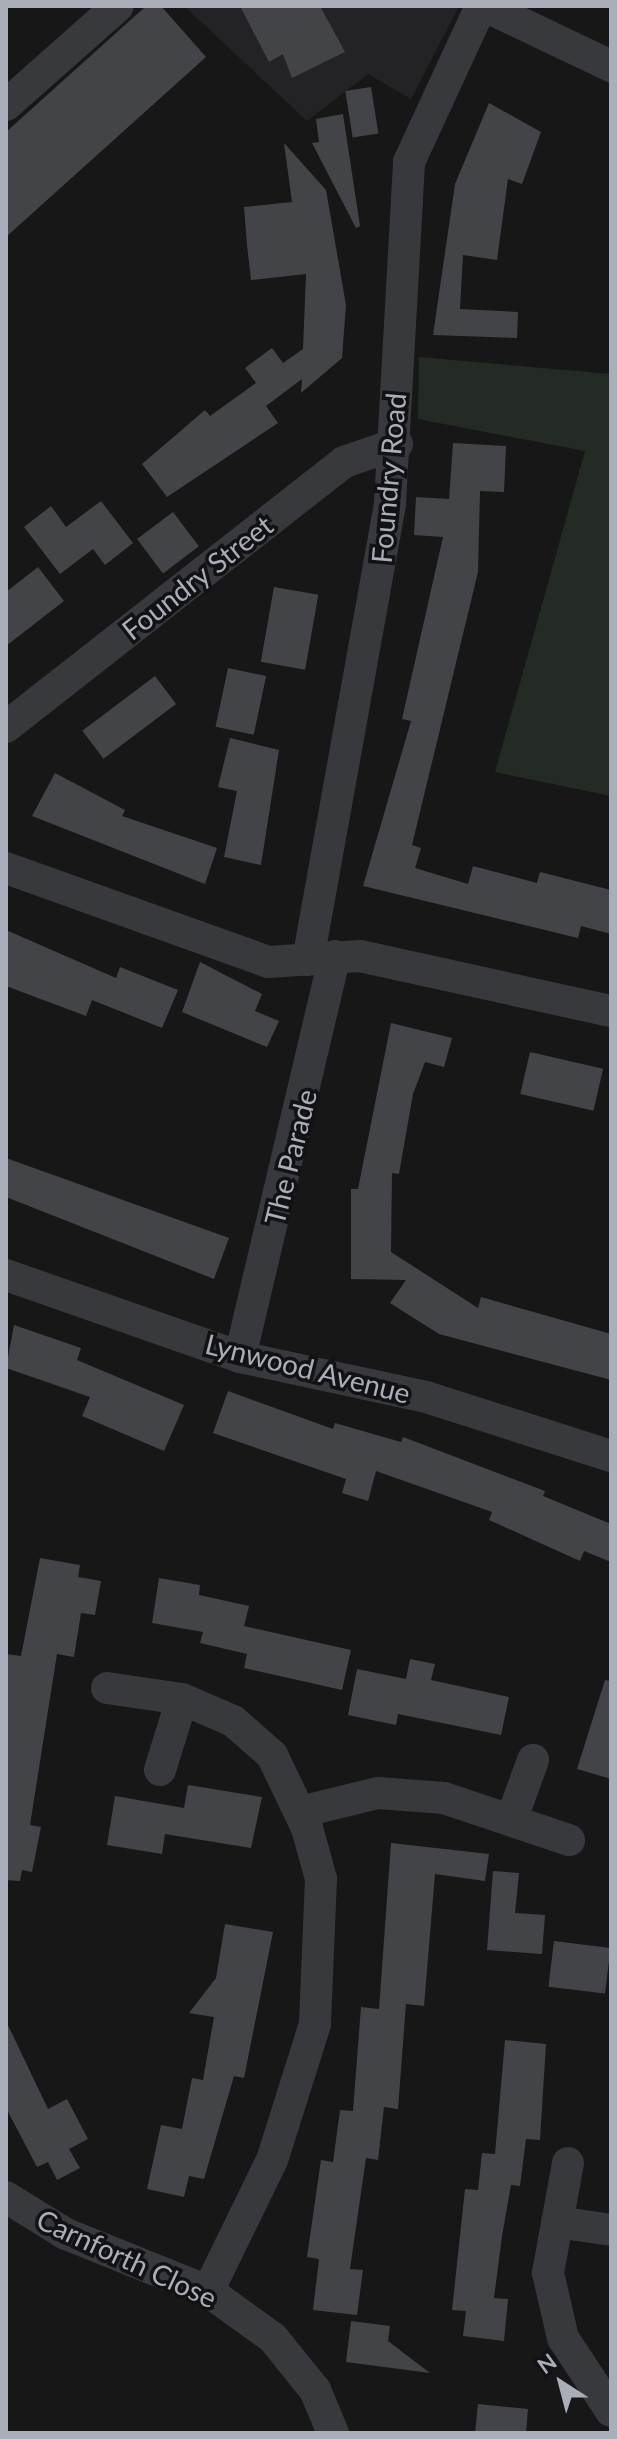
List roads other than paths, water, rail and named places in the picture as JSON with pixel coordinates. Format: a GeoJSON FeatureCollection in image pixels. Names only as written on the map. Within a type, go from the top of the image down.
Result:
{"type":"FeatureCollection","features":[{"type":"Feature","properties":{"kind":"street"},"geometry":{"type":"LineString","coordinates":[[6,105],[118,6]]}},
{"type":"Feature","properties":{"kind":"street"},"geometry":{"type":"LineString","coordinates":[[483,6],[611,66]]}},
{"type":"Feature","properties":{"kind":"street","name":"Foundry Road"},"geometry":{"type":"LineString","coordinates":[[322,958],[327,824],[376,598],[397,444],[409,162],[483,6]]}},
{"type":"Feature","properties":{"kind":"street","name":"Foundry Street"},"geometry":{"type":"LineString","coordinates":[[6,727],[327,475],[358,454],[397,444]]}},
{"type":"Feature","properties":{"kind":"street"},"geometry":{"type":"LineString","coordinates":[[6,868],[225,951],[268,962],[322,958],[611,1011]]}},
{"type":"Feature","properties":{"kind":"street","name":"The Parade"},"geometry":{"type":"LineString","coordinates":[[240,1357],[322,958]]}},
{"type":"Feature","properties":{"kind":"street","name":"Lynwood Avenue"},"geometry":{"type":"LineString","coordinates":[[6,1275],[240,1357],[426,1397],[611,1456]]}},
{"type":"Feature","properties":{"kind":"street"},"geometry":{"type":"LineString","coordinates":[[107,1688],[182,1699],[233,1721],[272,1755],[300,1812],[321,1879],[315,2024],[272,2160],[208,2291]]}},
{"type":"Feature","properties":{"kind":"street"},"geometry":{"type":"LineString","coordinates":[[160,1770],[182,1699]]}},
{"type":"Feature","properties":{"kind":"street"},"geometry":{"type":"LineString","coordinates":[[512,1818],[533,1760]]}},
{"type":"Feature","properties":{"kind":"street"},"geometry":{"type":"LineString","coordinates":[[300,1812],[378,1793],[444,1798],[512,1818],[569,1840]]}},
{"type":"Feature","properties":{"kind":"street"},"geometry":{"type":"LineString","coordinates":[[568,2163],[548,2273],[563,2338],[611,2411]]}},
{"type":"Feature","properties":{"kind":"street","name":"Carnforth Close"},"geometry":{"type":"LineString","coordinates":[[6,2197],[66,2234],[208,2291],[273,2338],[315,2390],[333,2433]]}},
{"type":"Feature","properties":{"kind":"street"},"geometry":{"type":"LineString","coordinates":[[557,2222],[611,2230]]}}]}
